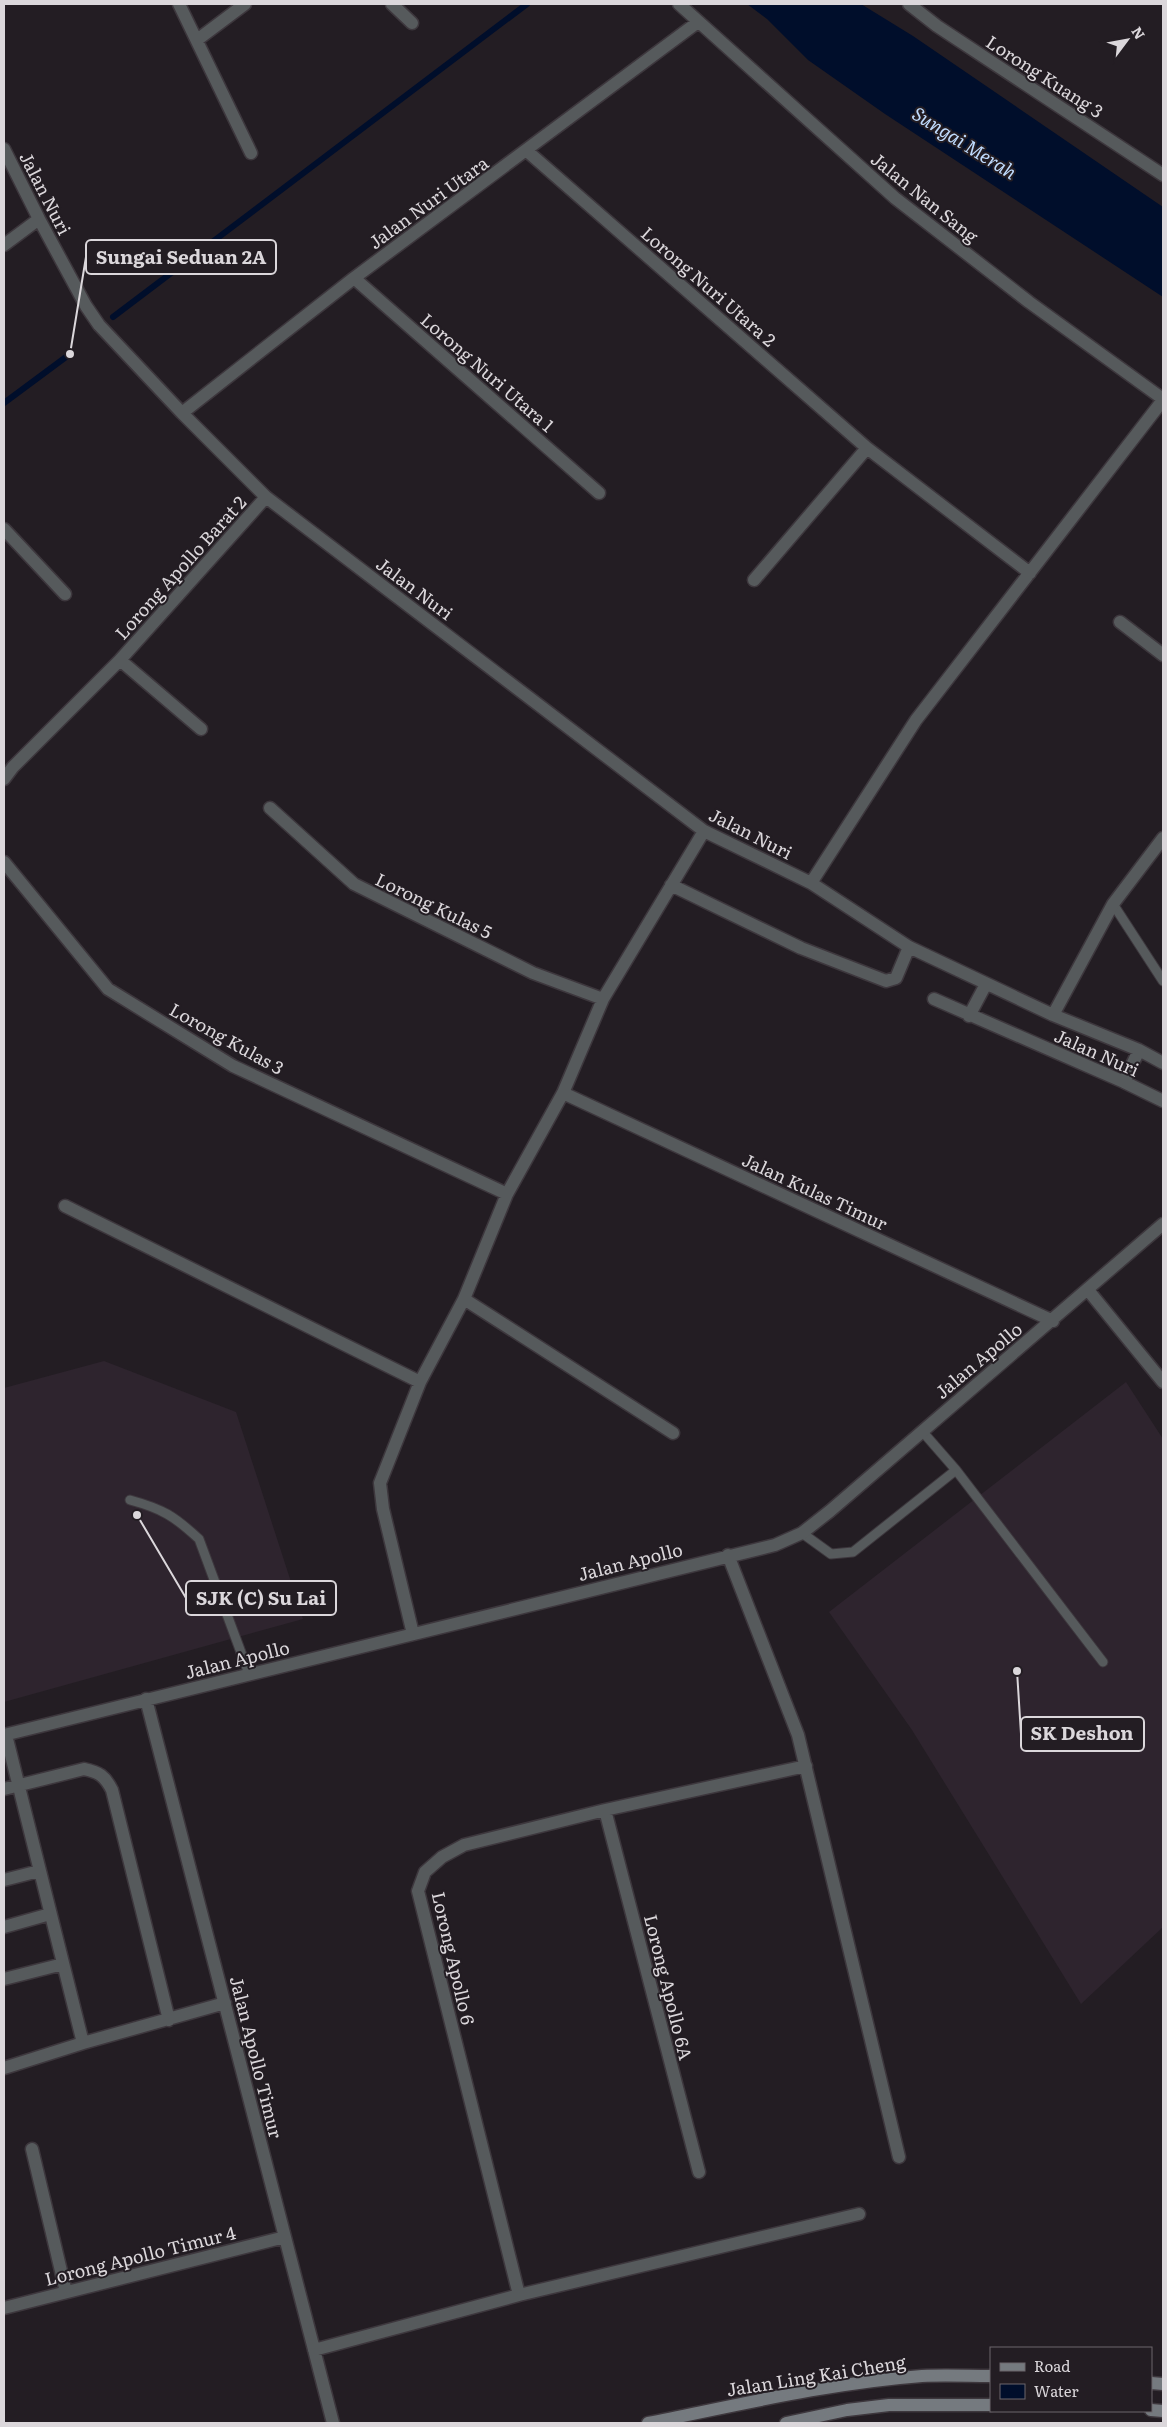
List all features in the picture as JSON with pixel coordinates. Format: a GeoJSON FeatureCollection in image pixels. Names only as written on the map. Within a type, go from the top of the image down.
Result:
{"type":"FeatureCollection","features":[{"type":"Feature","properties":{"kind":"street"},"geometry":{"type":"LineString","coordinates":[[179,4],[251,153]]}},
{"type":"Feature","properties":{"kind":"street"},"geometry":{"type":"LineString","coordinates":[[197,40],[245,4]]}},
{"type":"Feature","properties":{"kind":"street"},"geometry":{"type":"LineString","coordinates":[[392,4],[412,23]]}},
{"type":"Feature","properties":{"kind":"street","name":"Jalan Nan Sang"},"geometry":{"type":"LineString","coordinates":[[679,4],[895,198],[1030,302],[1163,400]]}},
{"type":"Feature","properties":{"kind":"street","name":"Lorong Kuang 3"},"geometry":{"type":"LineString","coordinates":[[909,4],[937,26],[1163,175]]}},
{"type":"Feature","properties":{"kind":"street","name":"Jalan Nuri Utara"},"geometry":{"type":"LineString","coordinates":[[182,413],[354,278],[698,22]]}},
{"type":"Feature","properties":{"kind":"street","name":"Jalan Nuri"},"geometry":{"type":"LineString","coordinates":[[4,149],[39,220],[86,306],[99,325],[182,413],[266,497],[704,831],[811,882],[909,947],[1052,1014],[1139,1050],[1163,1063]]}},
{"type":"Feature","properties":{"kind":"street","name":"Lorong Nuri Utara 2"},"geometry":{"type":"LineString","coordinates":[[527,151],[867,448],[1030,573]]}},
{"type":"Feature","properties":{"kind":"street"},"geometry":{"type":"LineString","coordinates":[[4,245],[39,220]]}},
{"type":"Feature","properties":{"kind":"street","name":"Lorong Nuri Utara 1"},"geometry":{"type":"LineString","coordinates":[[354,278],[599,493]]}},
{"type":"Feature","properties":{"kind":"street"},"geometry":{"type":"LineString","coordinates":[[811,882],[916,720],[1163,400]]}},
{"type":"Feature","properties":{"kind":"street"},"geometry":{"type":"LineString","coordinates":[[754,580],[867,448]]}},
{"type":"Feature","properties":{"kind":"street","name":"Lorong Apollo Barat 2"},"geometry":{"type":"LineString","coordinates":[[4,779],[8,763],[120,660],[266,497]]}},
{"type":"Feature","properties":{"kind":"street"},"geometry":{"type":"LineString","coordinates":[[4,529],[65,594]]}},
{"type":"Feature","properties":{"kind":"street"},"geometry":{"type":"LineString","coordinates":[[1120,622],[1163,655]]}},
{"type":"Feature","properties":{"kind":"street","name":"Lorong Apollo Barat 2"},"geometry":{"type":"LineString","coordinates":[[120,660],[201,729]]}},
{"type":"Feature","properties":{"kind":"street","name":"Lorong Kulas 5"},"geometry":{"type":"LineString","coordinates":[[270,808],[354,884],[533,974],[603,1000]]}},
{"type":"Feature","properties":{"kind":"street"},"geometry":{"type":"LineString","coordinates":[[413,1634],[383,1509],[380,1483],[420,1382],[464,1299],[507,1194],[563,1093],[603,1000],[704,831]]}},
{"type":"Feature","properties":{"kind":"street"},"geometry":{"type":"LineString","coordinates":[[1052,1014],[1113,904],[1163,838]]}},
{"type":"Feature","properties":{"kind":"street","name":"Lorong Kulas 3"},"geometry":{"type":"LineString","coordinates":[[4,862],[108,989],[232,1066],[507,1194]]}},
{"type":"Feature","properties":{"kind":"street"},"geometry":{"type":"LineString","coordinates":[[671,885],[801,948],[886,981],[896,978],[909,947]]}},
{"type":"Feature","properties":{"kind":"street"},"geometry":{"type":"LineString","coordinates":[[969,1016],[986,984]]}},
{"type":"Feature","properties":{"kind":"street","name":"Jalan Nuri"},"geometry":{"type":"LineString","coordinates":[[934,999],[1163,1101]]}},
{"type":"Feature","properties":{"kind":"street"},"geometry":{"type":"LineString","coordinates":[[1124,1082],[1139,1050]]}},
{"type":"Feature","properties":{"kind":"street","name":"Jalan Kulas Timur"},"geometry":{"type":"LineString","coordinates":[[563,1093],[1053,1321]]}},
{"type":"Feature","properties":{"kind":"street"},"geometry":{"type":"LineString","coordinates":[[65,1206],[420,1382]]}},
{"type":"Feature","properties":{"kind":"street","name":"Jalan Apollo"},"geometry":{"type":"LineString","coordinates":[[4,1734],[775,1545],[802,1533],[1053,1321],[1163,1224]]}},
{"type":"Feature","properties":{"kind":"street"},"geometry":{"type":"LineString","coordinates":[[1088,1290],[1163,1382]]}},
{"type":"Feature","properties":{"kind":"street"},"geometry":{"type":"LineString","coordinates":[[464,1299],[673,1433]]}},
{"type":"Feature","properties":{"kind":"street"},"geometry":{"type":"LineString","coordinates":[[728,1555],[798,1735],[899,2157]]}},
{"type":"Feature","properties":{"kind":"street","name":"Jalan Apollo Timur"},"geometry":{"type":"LineString","coordinates":[[146,1699],[333,2423]]}},
{"type":"Feature","properties":{"kind":"street"},"geometry":{"type":"LineString","coordinates":[[4,1734],[83,2043]]}},
{"type":"Feature","properties":{"kind":"street","name":"Lorong Apollo 6"},"geometry":{"type":"LineString","coordinates":[[519,2295],[418,1891],[425,1872],[442,1857],[464,1845],[605,1810],[806,1766]]}},
{"type":"Feature","properties":{"kind":"street"},"geometry":{"type":"LineString","coordinates":[[4,1789],[84,1769],[97,1772],[106,1779],[112,1790],[169,2020]]}},
{"type":"Feature","properties":{"kind":"street","name":"Lorong Apollo 6A"},"geometry":{"type":"LineString","coordinates":[[605,1810],[699,2172]]}},
{"type":"Feature","properties":{"kind":"street"},"geometry":{"type":"LineString","coordinates":[[4,1880],[39,1871]]}},
{"type":"Feature","properties":{"kind":"street"},"geometry":{"type":"LineString","coordinates":[[4,1927],[50,1914]]}},
{"type":"Feature","properties":{"kind":"street"},"geometry":{"type":"LineString","coordinates":[[4,1979],[63,1964]]}},
{"type":"Feature","properties":{"kind":"street"},"geometry":{"type":"LineString","coordinates":[[4,2068],[83,2043],[225,2004]]}},
{"type":"Feature","properties":{"kind":"street"},"geometry":{"type":"LineString","coordinates":[[32,2149],[66,2292]]}},
{"type":"Feature","properties":{"kind":"street"},"geometry":{"type":"LineString","coordinates":[[314,2350],[519,2295],[859,2214]]}},
{"type":"Feature","properties":{"kind":"street","name":"Lorong Apollo Timur 4"},"geometry":{"type":"LineString","coordinates":[[4,2308],[285,2237]]}},
{"type":"Feature","properties":{"kind":"street","name":"Jalan Ling Kai Cheng"},"geometry":{"type":"LineString","coordinates":[[648,2423],[815,2390],[866,2382],[923,2376],[990,2376]]}},
{"type":"Feature","properties":{"kind":"street"},"geometry":{"type":"LineString","coordinates":[[786,2423],[847,2410],[889,2405],[990,2405]]}},
{"type":"Feature","properties":{"kind":"lane"},"geometry":{"type":"LineString","coordinates":[[1113,904],[1163,981]]}},
{"type":"Feature","properties":{"kind":"lane"},"geometry":{"type":"LineString","coordinates":[[922,1431],[956,1470],[1103,1662]]}},
{"type":"Feature","properties":{"kind":"lane"},"geometry":{"type":"LineString","coordinates":[[802,1533],[831,1554],[854,1552],[956,1470]]}},
{"type":"Feature","properties":{"kind":"lane"},"geometry":{"type":"LineString","coordinates":[[130,1500],[157,1507],[182,1523],[199,1539],[249,1674]]}},
{"type":"Feature","properties":{"kind":"shaded area"},"geometry":{"type":"Polygon","coordinates":[[[104,1361],[236,1412],[303,1619],[4,1702],[4,1388],[104,1361]]]}},
{"type":"Feature","properties":{"kind":"shaded area"},"geometry":{"type":"Polygon","coordinates":[[[1126,1382],[1163,1439],[1163,1927],[1081,2004],[912,1730],[829,1612],[1126,1382]]]}},
{"type":"Feature","properties":{"kind":"water","name":"Sungai Merah"},"geometry":{"type":"Polygon","coordinates":[[[747,4],[861,4],[913,36],[1163,207],[1163,297],[885,114],[808,60],[767,19],[747,4]]]}},
{"type":"Feature","properties":{"kind":"waterway"},"geometry":{"type":"LineString","coordinates":[[113,317],[527,4]]}},
{"type":"Feature","properties":{"kind":"waterway"},"geometry":{"type":"LineString","coordinates":[[4,403],[70,354]]}},
{"type":"Feature","properties":{"kind":"place","name":"Sungai Seduan 2A"},"geometry":{"type":"Point","coordinates":[70,354]}},
{"type":"Feature","properties":{"kind":"place","name":"SJK (C) Su Lai"},"geometry":{"type":"Point","coordinates":[137,1515]}},
{"type":"Feature","properties":{"kind":"place","name":"SK Deshon"},"geometry":{"type":"Point","coordinates":[1017,1671]}}]}
